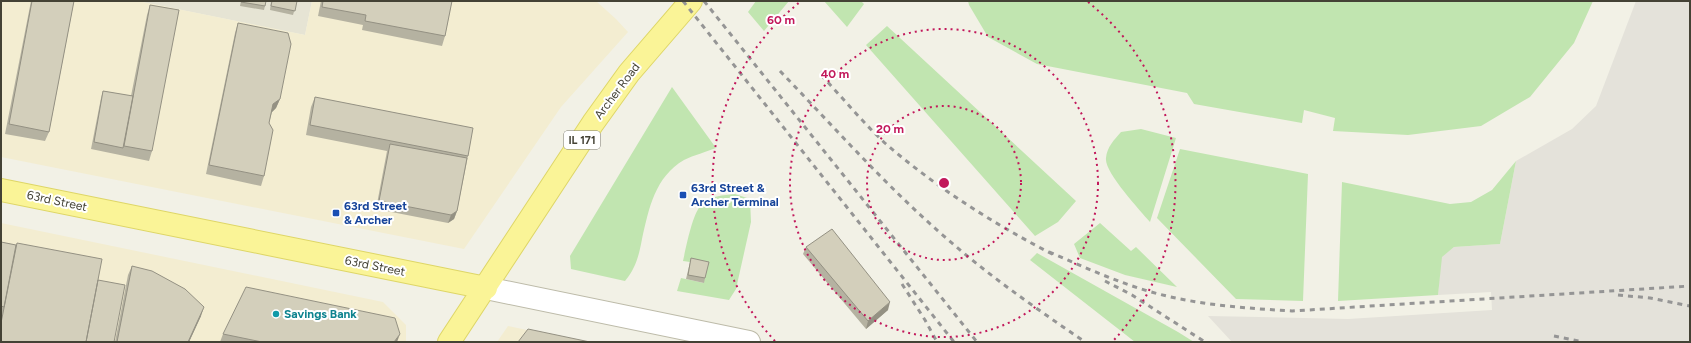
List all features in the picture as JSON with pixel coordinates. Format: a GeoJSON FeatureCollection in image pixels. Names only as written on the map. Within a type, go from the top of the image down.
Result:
{"type":"FeatureCollection","features":[{"type":"Feature","properties":{"kind":"main road","name":"Archer Road"},"geometry":{"type":"LineString","coordinates":[[486,288],[593,123],[629,73],[691,1]]}},
{"type":"Feature","properties":{"kind":"main road","name":"63rd Street"},"geometry":{"type":"LineString","coordinates":[[1,190],[486,288]]}},
{"type":"Feature","properties":{"kind":"main road","name":"IL 171"},"geometry":{"type":"LineString","coordinates":[[449,342],[486,288]]}},
{"type":"Feature","properties":{"kind":"street","name":"63rd Street"},"geometry":{"type":"LineString","coordinates":[[486,288],[748,342]]}},
{"type":"Feature","properties":{"kind":"shaded area"},"geometry":{"type":"Polygon","coordinates":[[[1,1],[138,1],[305,35],[312,1],[596,1],[628,32],[561,107],[464,249],[1,157],[1,1]]]}},
{"type":"Feature","properties":{"kind":"shaded area"},"geometry":{"type":"Polygon","coordinates":[[[137,1],[312,1],[305,35],[137,1]]]}},
{"type":"Feature","properties":{"kind":"shaded area"},"geometry":{"type":"Polygon","coordinates":[[[1636,1],[1690,1],[1690,342],[1232,342],[1208,316],[1348,319],[1492,310],[1491,292],[1438,295],[1441,257],[1454,247],[1500,244],[1516,161],[1572,129],[1596,106],[1636,1]]]}},
{"type":"Feature","properties":{"kind":"shaded area"},"geometry":{"type":"Polygon","coordinates":[[[1,223],[383,302],[406,325],[406,342],[1,342],[1,223]]]}},
{"type":"Feature","properties":{"kind":"shaded area"},"geometry":{"type":"Polygon","coordinates":[[[508,326],[584,342],[497,342],[508,326]]]}},
{"type":"Feature","properties":{"kind":"green space"},"geometry":{"type":"Polygon","coordinates":[[[756,1],[789,1],[764,31],[748,12],[756,1]]]}},
{"type":"Feature","properties":{"kind":"green space"},"geometry":{"type":"Polygon","coordinates":[[[824,1],[861,1],[864,4],[847,27],[824,1]]]}},
{"type":"Feature","properties":{"kind":"green space"},"geometry":{"type":"Polygon","coordinates":[[[968,1],[1593,1],[1574,43],[1530,97],[1481,126],[1408,135],[1333,131],[1335,118],[1304,110],[1302,123],[1194,104],[1187,93],[1037,64],[988,37],[968,1]]]}},
{"type":"Feature","properties":{"kind":"green space"},"geometry":{"type":"Polygon","coordinates":[[[887,26],[1076,201],[1058,222],[1035,236],[866,45],[887,26]]]}},
{"type":"Feature","properties":{"kind":"green space"},"geometry":{"type":"Polygon","coordinates":[[[672,87],[716,148],[684,160],[666,175],[655,194],[647,216],[640,250],[632,271],[625,281],[571,269],[570,256],[672,87]]]}},
{"type":"Feature","properties":{"kind":"green space"},"geometry":{"type":"Polygon","coordinates":[[[1141,129],[1176,138],[1150,222],[1116,181],[1107,164],[1106,158],[1109,147],[1121,132],[1141,129]]]}},
{"type":"Feature","properties":{"kind":"green space"},"geometry":{"type":"Polygon","coordinates":[[[1180,149],[1308,174],[1303,301],[1236,299],[1157,218],[1180,149]]]}},
{"type":"Feature","properties":{"kind":"green space"},"geometry":{"type":"Polygon","coordinates":[[[1516,161],[1500,244],[1454,247],[1442,257],[1438,295],[1338,301],[1342,182],[1450,204],[1471,202],[1492,190],[1516,161]]]}},
{"type":"Feature","properties":{"kind":"green space"},"geometry":{"type":"Polygon","coordinates":[[[735,194],[750,199],[751,222],[736,289],[729,300],[677,291],[681,278],[704,283],[690,262],[683,261],[690,232],[698,210],[704,202],[712,198],[735,194]]]}},
{"type":"Feature","properties":{"kind":"green space"},"geometry":{"type":"Polygon","coordinates":[[[1100,223],[1131,251],[1136,247],[1177,287],[1125,275],[1080,258],[1074,244],[1100,223]]]}},
{"type":"Feature","properties":{"kind":"green space"},"geometry":{"type":"Polygon","coordinates":[[[1037,253],[1194,342],[1135,342],[1030,260],[1037,253]]]}},
{"type":"Feature","properties":{"kind":"building"},"geometry":{"type":"Polygon","coordinates":[[[32,1],[74,1],[49,132],[9,124],[32,1]]]}},
{"type":"Feature","properties":{"kind":"building"},"geometry":{"type":"Polygon","coordinates":[[[241,1],[266,1],[265,6],[241,1]]]}},
{"type":"Feature","properties":{"kind":"building"},"geometry":{"type":"Polygon","coordinates":[[[272,1],[297,1],[295,11],[271,6],[272,1]]]}},
{"type":"Feature","properties":{"kind":"building"},"geometry":{"type":"Polygon","coordinates":[[[323,1],[452,1],[445,36],[365,21],[366,15],[322,7],[323,1]]]}},
{"type":"Feature","properties":{"kind":"building"},"geometry":{"type":"Polygon","coordinates":[[[150,5],[179,10],[152,151],[124,146],[150,5]]]}},
{"type":"Feature","properties":{"kind":"building"},"geometry":{"type":"Polygon","coordinates":[[[238,23],[288,33],[291,44],[280,99],[273,104],[269,123],[273,130],[264,176],[209,165],[238,23]]]}},
{"type":"Feature","properties":{"kind":"building"},"geometry":{"type":"Polygon","coordinates":[[[103,91],[133,96],[123,148],[94,142],[103,91]]]}},
{"type":"Feature","properties":{"kind":"building"},"geometry":{"type":"Polygon","coordinates":[[[315,97],[473,128],[468,156],[310,125],[315,97]]]}},
{"type":"Feature","properties":{"kind":"building"},"geometry":{"type":"Polygon","coordinates":[[[390,144],[467,158],[457,211],[451,215],[379,201],[390,144]]]}},
{"type":"Feature","properties":{"kind":"building"},"geometry":{"type":"Polygon","coordinates":[[[832,229],[890,302],[868,321],[806,247],[832,229]]]}},
{"type":"Feature","properties":{"kind":"building"},"geometry":{"type":"Polygon","coordinates":[[[1,242],[16,245],[4,307],[1,306],[1,242]]]}},
{"type":"Feature","properties":{"kind":"building"},"geometry":{"type":"Polygon","coordinates":[[[17,243],[102,259],[86,342],[1,342],[1,323],[17,243]]]}},
{"type":"Feature","properties":{"kind":"building"},"geometry":{"type":"Polygon","coordinates":[[[691,258],[709,262],[705,278],[688,275],[691,258]]]}},
{"type":"Feature","properties":{"kind":"building"},"geometry":{"type":"Polygon","coordinates":[[[132,266],[152,271],[185,289],[204,307],[188,342],[117,342],[132,266]]]}},
{"type":"Feature","properties":{"kind":"building"},"geometry":{"type":"Polygon","coordinates":[[[98,280],[125,285],[114,342],[86,342],[98,280]]]}},
{"type":"Feature","properties":{"kind":"building","name":"Savings Bank"},"geometry":{"type":"Polygon","coordinates":[[[246,287],[395,318],[400,334],[394,342],[262,342],[223,334],[246,287]]]}},
{"type":"Feature","properties":{"kind":"building"},"geometry":{"type":"Polygon","coordinates":[[[528,329],[590,342],[518,342],[528,329]]]}},
{"type":"Feature","properties":{"kind":"railway"},"geometry":{"type":"LineString","coordinates":[[683,1],[954,342]]}},
{"type":"Feature","properties":{"kind":"railway"},"geometry":{"type":"LineString","coordinates":[[704,1],[977,342]]}},
{"type":"Feature","properties":{"kind":"railway"},"geometry":{"type":"LineString","coordinates":[[780,71],[840,135],[923,218],[996,279],[1085,342]]}},
{"type":"Feature","properties":{"kind":"railway"},"geometry":{"type":"LineString","coordinates":[[821,75],[886,144],[925,176],[988,218],[1054,255]]}},
{"type":"Feature","properties":{"kind":"railway"},"geometry":{"type":"LineString","coordinates":[[1049,252],[1123,283],[1166,296],[1202,303],[1292,311],[1690,286]]}},
{"type":"Feature","properties":{"kind":"railway"},"geometry":{"type":"LineString","coordinates":[[1105,281],[1132,295],[1205,342]]}},
{"type":"Feature","properties":{"kind":"railway"},"geometry":{"type":"LineString","coordinates":[[902,284],[937,342]]}},
{"type":"Feature","properties":{"kind":"railway"},"geometry":{"type":"LineString","coordinates":[[1618,295],[1650,298],[1690,306]]}},
{"type":"Feature","properties":{"kind":"railway"},"geometry":{"type":"LineString","coordinates":[[1554,336],[1583,342]]}},
{"type":"Feature","properties":{"kind":"place","name":"63rd Street & Archer Terminal"},"geometry":{"type":"Point","coordinates":[683,195]}},
{"type":"Feature","properties":{"kind":"place","name":"63rd Street & Archer"},"geometry":{"type":"Point","coordinates":[336,213]}},
{"type":"Feature","properties":{"kind":"place","name":"Savings Bank"},"geometry":{"type":"Point","coordinates":[276,314]}}]}
